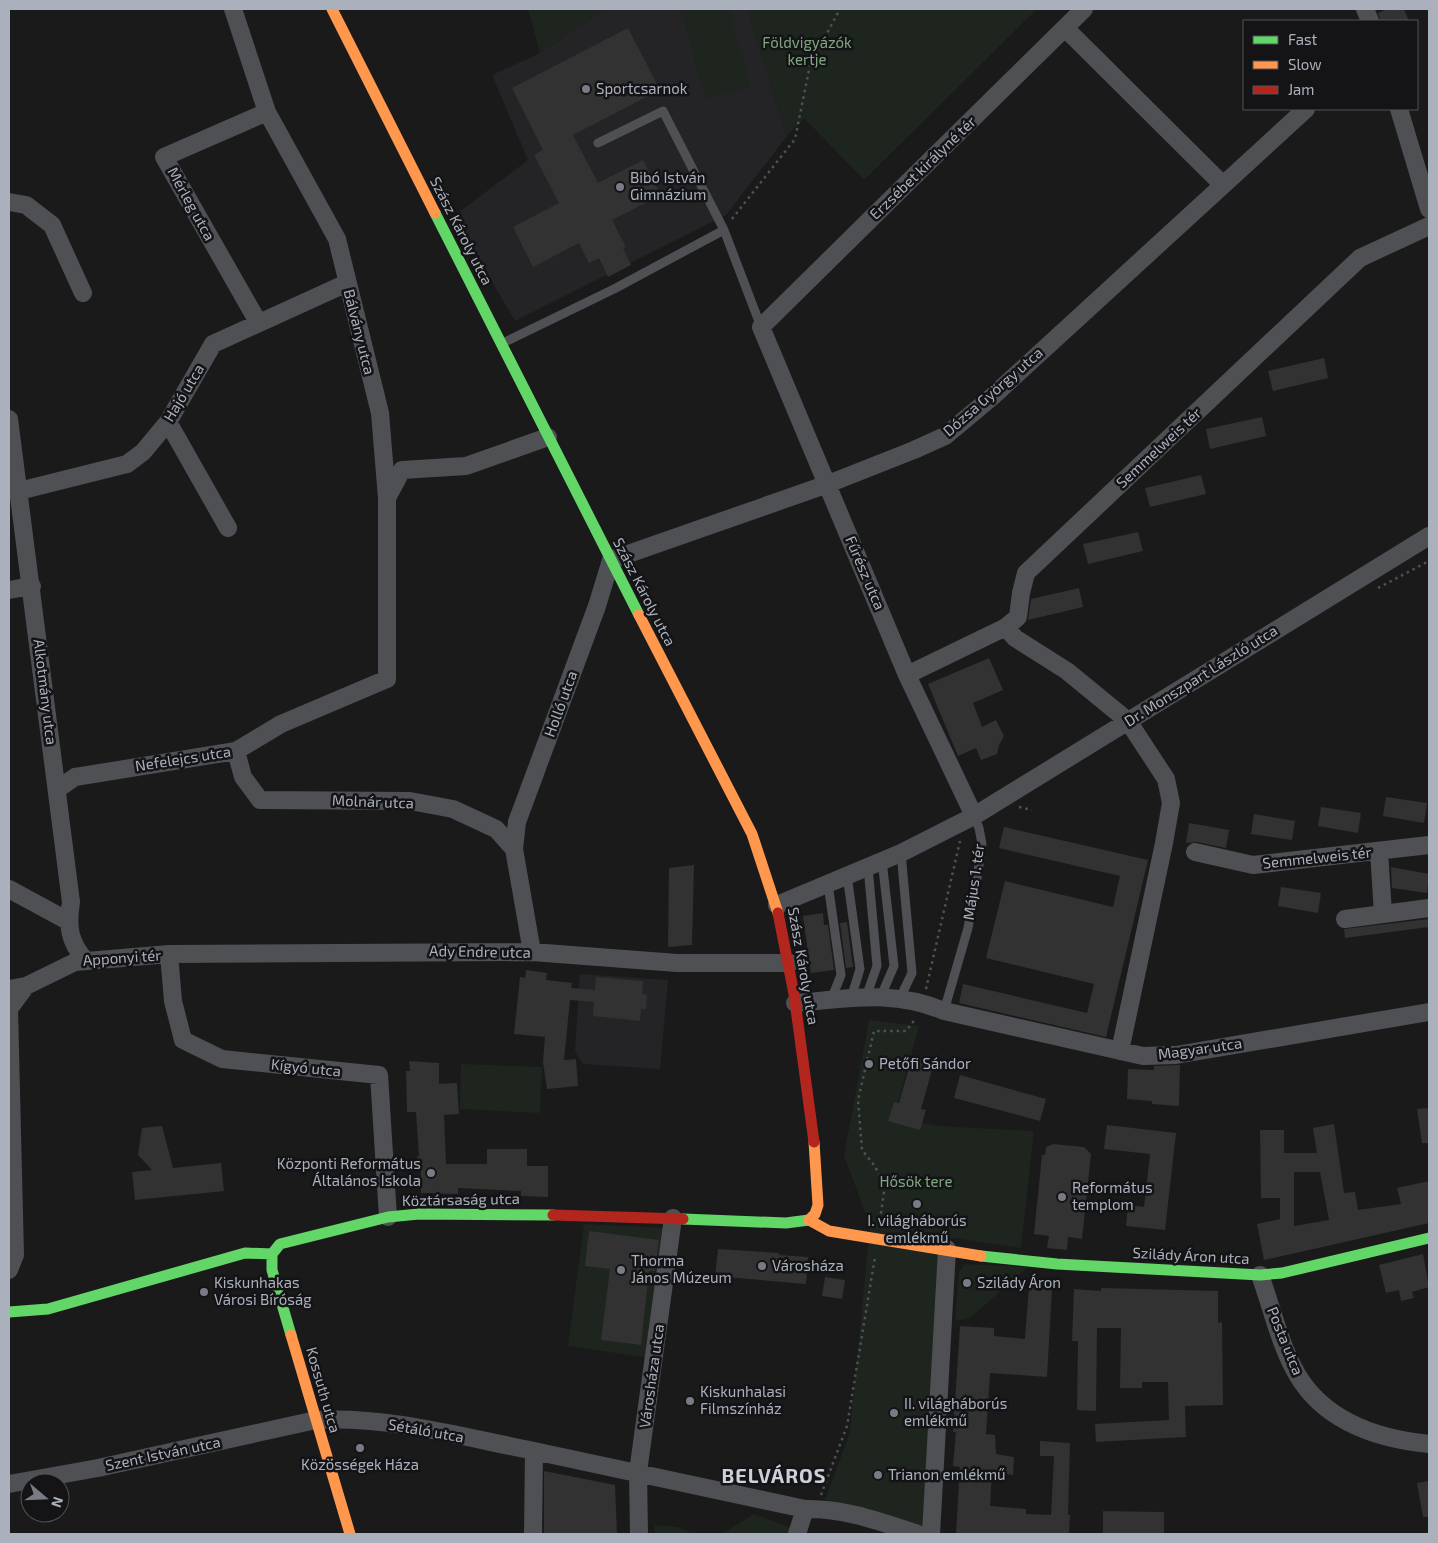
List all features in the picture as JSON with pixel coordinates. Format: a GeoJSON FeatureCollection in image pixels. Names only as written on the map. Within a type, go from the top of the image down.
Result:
{"type":"FeatureCollection","features":[{"type":"Feature","properties":{"kind":"main road","name":"Szász Károly utca"},"geometry":{"type":"LineString","coordinates":[[332,9],[610,560],[752,834],[766,868],[777,905],[790,962],[810,1106],[818,1204],[815,1214],[809,1220]]}},
{"type":"Feature","properties":{"kind":"main road","name":"Köztársaság utca"},"geometry":{"type":"LineString","coordinates":[[272,1254],[276,1248],[288,1242],[388,1217],[419,1214],[505,1213],[786,1223],[809,1220]]}},
{"type":"Feature","properties":{"kind":"main road"},"geometry":{"type":"LineString","coordinates":[[809,1220],[829,1232],[947,1249]]}},
{"type":"Feature","properties":{"kind":"main road","name":"Szilády Áron utca"},"geometry":{"type":"LineString","coordinates":[[947,1249],[975,1255],[1057,1264],[1260,1275],[1282,1273],[1429,1238]]}},
{"type":"Feature","properties":{"kind":"main road"},"geometry":{"type":"LineString","coordinates":[[9,1312],[48,1308],[245,1253],[272,1254]]}},
{"type":"Feature","properties":{"kind":"main road","name":"Kossuth utca"},"geometry":{"type":"LineString","coordinates":[[272,1254],[272,1270],[350,1534]]}},
{"type":"Feature","properties":{"kind":"street","name":"Bálvány utca"},"geometry":{"type":"LineString","coordinates":[[232,9],[268,112],[337,239],[380,413],[387,498],[386,679]]}},
{"type":"Feature","properties":{"kind":"street","name":"Erzsébet királyné tér"},"geometry":{"type":"LineString","coordinates":[[761,327],[1084,9]]}},
{"type":"Feature","properties":{"kind":"street"},"geometry":{"type":"LineString","coordinates":[[1065,28],[1223,185]]}},
{"type":"Feature","properties":{"kind":"street","name":"Dózsa György utca"},"geometry":{"type":"LineString","coordinates":[[610,560],[828,484],[945,436],[993,396],[1305,110]]}},
{"type":"Feature","properties":{"kind":"street"},"geometry":{"type":"LineString","coordinates":[[1399,110],[1429,209]]}},
{"type":"Feature","properties":{"kind":"street","name":"Mérleg utca"},"geometry":{"type":"LineString","coordinates":[[258,322],[164,157],[268,112]]}},
{"type":"Feature","properties":{"kind":"street"},"geometry":{"type":"LineString","coordinates":[[9,202],[26,205],[52,226],[83,293]]}},
{"type":"Feature","properties":{"kind":"street","name":"Semmelweis tér"},"geometry":{"type":"LineString","coordinates":[[907,675],[1006,627],[1018,617],[1026,573],[1360,258],[1429,226]]}},
{"type":"Feature","properties":{"kind":"street","name":"Hajó utca"},"geometry":{"type":"LineString","coordinates":[[19,491],[127,464],[143,452],[168,422],[213,344],[347,283]]}},
{"type":"Feature","properties":{"kind":"street","name":"Fűrész utca"},"geometry":{"type":"LineString","coordinates":[[761,327],[907,675],[977,822]]}},
{"type":"Feature","properties":{"kind":"street","name":"Alkotmány utca"},"geometry":{"type":"LineString","coordinates":[[9,419],[58,789],[71,902],[68,921],[75,948],[81,961]]}},
{"type":"Feature","properties":{"kind":"street"},"geometry":{"type":"LineString","coordinates":[[168,422],[228,528]]}},
{"type":"Feature","properties":{"kind":"street"},"geometry":{"type":"LineString","coordinates":[[387,498],[402,470],[466,466],[548,437]]}},
{"type":"Feature","properties":{"kind":"street","name":"Dr. Monszpart László utca"},"geometry":{"type":"LineString","coordinates":[[977,822],[1128,721],[1429,536]]}},
{"type":"Feature","properties":{"kind":"street","name":"Holló utca"},"geometry":{"type":"LineString","coordinates":[[514,849],[517,822],[597,606],[610,560]]}},
{"type":"Feature","properties":{"kind":"street"},"geometry":{"type":"LineString","coordinates":[[9,590],[32,586]]}},
{"type":"Feature","properties":{"kind":"street"},"geometry":{"type":"LineString","coordinates":[[1006,627],[1014,638],[1067,671],[1128,721],[1166,779],[1170,803],[1164,843],[1120,1051]]}},
{"type":"Feature","properties":{"kind":"street","name":"Nefelejcs utca"},"geometry":{"type":"LineString","coordinates":[[58,789],[75,777],[236,751],[281,724],[386,679]]}},
{"type":"Feature","properties":{"kind":"street","name":"Molnár utca"},"geometry":{"type":"LineString","coordinates":[[236,751],[243,777],[260,800],[410,801],[453,809],[496,829],[514,849]]}},
{"type":"Feature","properties":{"kind":"street","name":"Május 1. tér"},"geometry":{"type":"LineString","coordinates":[[777,905],[977,822]]}},
{"type":"Feature","properties":{"kind":"street","name":"Semmelweis tér"},"geometry":{"type":"LineString","coordinates":[[1195,852],[1253,865],[1429,845]]}},
{"type":"Feature","properties":{"kind":"street"},"geometry":{"type":"LineString","coordinates":[[514,849],[532,952]]}},
{"type":"Feature","properties":{"kind":"street","name":"Semmelweis tér"},"geometry":{"type":"LineString","coordinates":[[1380,851],[1383,914]]}},
{"type":"Feature","properties":{"kind":"street"},"geometry":{"type":"LineString","coordinates":[[9,889],[68,921]]}},
{"type":"Feature","properties":{"kind":"street"},"geometry":{"type":"LineString","coordinates":[[1345,919],[1429,908]]}},
{"type":"Feature","properties":{"kind":"street","name":"Ady Endre utca"},"geometry":{"type":"LineString","coordinates":[[169,954],[532,952],[677,963],[790,962]]}},
{"type":"Feature","properties":{"kind":"street","name":"Apponyi tér"},"geometry":{"type":"LineString","coordinates":[[81,961],[169,954]]}},
{"type":"Feature","properties":{"kind":"street","name":"Kígyó utca"},"geometry":{"type":"LineString","coordinates":[[169,954],[173,1002],[183,1040],[222,1059],[379,1075],[388,1217]]}},
{"type":"Feature","properties":{"kind":"street"},"geometry":{"type":"LineString","coordinates":[[9,1270],[15,1255],[9,1009],[17,987],[81,961]]}},
{"type":"Feature","properties":{"kind":"street"},"geometry":{"type":"LineString","coordinates":[[795,1003],[866,997],[900,998],[923,1002],[944,1011]]}},
{"type":"Feature","properties":{"kind":"street","name":"Magyar utca"},"geometry":{"type":"LineString","coordinates":[[944,1011],[1143,1056],[1176,1055],[1429,1012]]}},
{"type":"Feature","properties":{"kind":"street","name":"Városháza utca"},"geometry":{"type":"LineString","coordinates":[[639,1534],[638,1472],[673,1218]]}},
{"type":"Feature","properties":{"kind":"street"},"geometry":{"type":"LineString","coordinates":[[931,1534],[947,1249]]}},
{"type":"Feature","properties":{"kind":"street","name":"Posta utca"},"geometry":{"type":"LineString","coordinates":[[1260,1275],[1288,1356],[1298,1376],[1310,1392],[1325,1406],[1360,1428],[1380,1436],[1429,1444]]}},
{"type":"Feature","properties":{"kind":"street","name":"Sétáló utca"},"geometry":{"type":"LineString","coordinates":[[316,1420],[343,1419],[405,1426],[638,1472],[800,1508]]}},
{"type":"Feature","properties":{"kind":"street","name":"Szent István utca"},"geometry":{"type":"LineString","coordinates":[[9,1484],[98,1468],[316,1420]]}},
{"type":"Feature","properties":{"kind":"street"},"geometry":{"type":"LineString","coordinates":[[533,1534],[534,1451]]}},
{"type":"Feature","properties":{"kind":"street"},"geometry":{"type":"LineString","coordinates":[[797,1534],[800,1508],[823,1509],[863,1516],[918,1534]]}},
{"type":"Feature","properties":{"kind":"lane"},"geometry":{"type":"LineString","coordinates":[[598,143],[663,111],[724,230],[761,327]]}},
{"type":"Feature","properties":{"kind":"lane"},"geometry":{"type":"LineString","coordinates":[[501,344],[614,289],[724,230]]}},
{"type":"Feature","properties":{"kind":"lane","name":"Május 1. tér"},"geometry":{"type":"LineString","coordinates":[[944,1011],[968,928],[982,844],[977,822]]}},
{"type":"Feature","properties":{"kind":"lane"},"geometry":{"type":"LineString","coordinates":[[900,853],[912,973],[900,998]]}},
{"type":"Feature","properties":{"kind":"lane"},"geometry":{"type":"LineString","coordinates":[[866,997],[894,966],[875,864]]}},
{"type":"Feature","properties":{"kind":"lane"},"geometry":{"type":"LineString","coordinates":[[866,997],[877,966],[875,864]]}},
{"type":"Feature","properties":{"kind":"lane"},"geometry":{"type":"LineString","coordinates":[[847,875],[860,969],[866,997]]}},
{"type":"Feature","properties":{"kind":"lane"},"geometry":{"type":"LineString","coordinates":[[828,884],[841,975],[832,1000]]}},
{"type":"Feature","properties":{"kind":"path"},"geometry":{"type":"LineString","coordinates":[[724,230],[795,139],[810,65],[840,9]]}},
{"type":"Feature","properties":{"kind":"path"},"geometry":{"type":"LineString","coordinates":[[1012,806],[1032,810]]}},
{"type":"Feature","properties":{"kind":"path"},"geometry":{"type":"LineString","coordinates":[[800,1508],[801,1503],[818,1500],[847,1426],[878,1239],[885,1185],[874,1165],[862,1150],[858,1100],[874,1031],[906,1031],[914,1023],[923,1002],[960,839],[977,822]]}},
{"type":"Feature","properties":{"kind":"shaded area","name":"Bibó István Gimnázium"},"geometry":{"type":"Polygon","coordinates":[[[605,9],[747,9],[787,136],[726,215],[515,321],[454,216],[528,160],[492,75],[540,53],[605,9]]]}},
{"type":"Feature","properties":{"kind":"shaded area"},"geometry":{"type":"Polygon","coordinates":[[[580,974],[668,980],[660,1069],[583,1064],[575,1050],[580,974]]]}},
{"type":"Feature","properties":{"kind":"green space"},"geometry":{"type":"Polygon","coordinates":[[[528,9],[605,9],[540,53],[528,9]]]}},
{"type":"Feature","properties":{"kind":"green space"},"geometry":{"type":"Polygon","coordinates":[[[681,9],[729,9],[750,87],[705,99],[681,9]]]}},
{"type":"Feature","properties":{"kind":"green space","name":"Földvigyázók kertje"},"geometry":{"type":"Polygon","coordinates":[[[747,9],[1037,9],[864,180],[804,118],[787,136],[747,9]]]}},
{"type":"Feature","properties":{"kind":"green space","name":"Hősök tere"},"geometry":{"type":"Polygon","coordinates":[[[869,1020],[919,1026],[894,1117],[938,1126],[1034,1131],[1021,1248],[941,1236],[925,1530],[825,1500],[850,1432],[870,1225],[844,1156],[869,1020]]]}},
{"type":"Feature","properties":{"kind":"green space"},"geometry":{"type":"Polygon","coordinates":[[[461,1064],[542,1067],[540,1113],[460,1109],[461,1064]]]}},
{"type":"Feature","properties":{"kind":"green space"},"geometry":{"type":"Polygon","coordinates":[[[584,1224],[667,1228],[650,1358],[568,1346],[584,1224]]]}},
{"type":"Feature","properties":{"kind":"green space"},"geometry":{"type":"Polygon","coordinates":[[[965,1264],[1028,1267],[970,1318],[955,1321],[959,1272],[965,1264]]]}},
{"type":"Feature","properties":{"kind":"green space"},"geometry":{"type":"Polygon","coordinates":[[[754,1514],[794,1529],[793,1534],[717,1534],[724,1533],[754,1514]]]}},
{"type":"Feature","properties":{"kind":"green space"},"geometry":{"type":"Polygon","coordinates":[[[655,1525],[677,1527],[694,1534],[655,1534],[655,1525]]]}},
{"type":"Feature","properties":{"kind":"building"},"geometry":{"type":"Polygon","coordinates":[[[1388,9],[1404,9],[1409,20],[1380,20],[1378,13],[1388,9]]]}},
{"type":"Feature","properties":{"kind":"building"},"geometry":{"type":"Polygon","coordinates":[[[628,28],[660,90],[573,135],[598,183],[643,160],[661,195],[612,220],[626,247],[623,248],[631,265],[608,277],[599,258],[589,263],[579,243],[533,267],[513,227],[559,203],[534,155],[543,150],[512,88],[628,28]]]}},
{"type":"Feature","properties":{"kind":"building"},"geometry":{"type":"Polygon","coordinates":[[[1324,358],[1328,378],[1273,391],[1268,371],[1324,358]]]}},
{"type":"Feature","properties":{"kind":"building"},"geometry":{"type":"Polygon","coordinates":[[[1262,417],[1266,436],[1210,449],[1206,429],[1262,417]]]}},
{"type":"Feature","properties":{"kind":"building"},"geometry":{"type":"Polygon","coordinates":[[[1201,475],[1206,494],[1150,507],[1145,488],[1201,475]]]}},
{"type":"Feature","properties":{"kind":"building"},"geometry":{"type":"Polygon","coordinates":[[[1138,532],[1143,551],[1088,564],[1083,544],[1138,532]]]}},
{"type":"Feature","properties":{"kind":"building"},"geometry":{"type":"Polygon","coordinates":[[[1079,588],[1083,607],[1028,620],[1031,599],[1079,588]]]}},
{"type":"Feature","properties":{"kind":"building"},"geometry":{"type":"Polygon","coordinates":[[[989,658],[1003,690],[973,703],[982,727],[996,720],[1004,736],[997,754],[981,760],[976,748],[958,756],[928,684],[989,658]]]}},
{"type":"Feature","properties":{"kind":"building"},"geometry":{"type":"Polygon","coordinates":[[[1386,797],[1427,803],[1424,823],[1383,816],[1386,797]]]}},
{"type":"Feature","properties":{"kind":"building"},"geometry":{"type":"Polygon","coordinates":[[[1321,807],[1361,813],[1358,833],[1318,826],[1321,807]]]}},
{"type":"Feature","properties":{"kind":"building"},"geometry":{"type":"Polygon","coordinates":[[[1254,814],[1295,821],[1292,840],[1251,834],[1254,814]]]}},
{"type":"Feature","properties":{"kind":"building"},"geometry":{"type":"Polygon","coordinates":[[[1189,823],[1229,830],[1226,848],[1197,842],[1186,843],[1189,823]]]}},
{"type":"Feature","properties":{"kind":"building"},"geometry":{"type":"Polygon","coordinates":[[[1004,827],[1148,860],[1106,1037],[959,1003],[963,984],[1087,1013],[1094,984],[986,958],[1005,881],[1113,907],[1120,876],[999,848],[1004,827]]]}},
{"type":"Feature","properties":{"kind":"building"},"geometry":{"type":"Polygon","coordinates":[[[694,865],[692,945],[668,947],[669,868],[694,865]]]}},
{"type":"Feature","properties":{"kind":"building"},"geometry":{"type":"Polygon","coordinates":[[[1391,867],[1429,874],[1427,893],[1392,888],[1391,867]]]}},
{"type":"Feature","properties":{"kind":"building"},"geometry":{"type":"Polygon","coordinates":[[[1281,887],[1321,893],[1318,913],[1278,906],[1281,887]]]}},
{"type":"Feature","properties":{"kind":"building"},"geometry":{"type":"Polygon","coordinates":[[[823,913],[824,925],[828,925],[834,970],[811,973],[803,916],[823,913]]]}},
{"type":"Feature","properties":{"kind":"building"},"geometry":{"type":"Polygon","coordinates":[[[1429,919],[1429,927],[1345,938],[1344,929],[1429,919]]]}},
{"type":"Feature","properties":{"kind":"building"},"geometry":{"type":"Polygon","coordinates":[[[847,922],[853,967],[846,968],[840,923],[847,922]]]}},
{"type":"Feature","properties":{"kind":"building"},"geometry":{"type":"Polygon","coordinates":[[[526,970],[547,973],[546,980],[572,983],[571,988],[595,990],[596,977],[643,981],[642,994],[647,995],[646,1009],[641,1009],[640,1021],[593,1016],[594,1002],[570,1000],[564,1060],[576,1059],[578,1086],[547,1089],[543,1062],[545,1037],[514,1034],[520,977],[525,978],[526,970]]]}},
{"type":"Feature","properties":{"kind":"building"},"geometry":{"type":"Polygon","coordinates":[[[912,1057],[934,1063],[921,1109],[926,1110],[920,1130],[888,1121],[894,1102],[899,1103],[912,1057]]]}},
{"type":"Feature","properties":{"kind":"building"},"geometry":{"type":"Polygon","coordinates":[[[409,1061],[439,1063],[439,1084],[457,1083],[459,1114],[444,1115],[446,1164],[487,1164],[487,1149],[527,1149],[527,1166],[548,1166],[548,1197],[521,1196],[521,1191],[458,1188],[458,1194],[421,1193],[421,1170],[417,1170],[417,1156],[419,1156],[416,1112],[407,1112],[406,1071],[410,1071],[409,1061]]]}},
{"type":"Feature","properties":{"kind":"building"},"geometry":{"type":"Polygon","coordinates":[[[1180,1065],[1179,1106],[1152,1104],[1152,1101],[1127,1099],[1128,1069],[1154,1070],[1154,1066],[1180,1065]]]}},
{"type":"Feature","properties":{"kind":"building"},"geometry":{"type":"Polygon","coordinates":[[[960,1075],[1046,1099],[1040,1121],[954,1098],[960,1075]]]}},
{"type":"Feature","properties":{"kind":"building"},"geometry":{"type":"Polygon","coordinates":[[[1429,1108],[1429,1143],[1422,1143],[1417,1109],[1429,1108]]]}},
{"type":"Feature","properties":{"kind":"building"},"geometry":{"type":"Polygon","coordinates":[[[1334,1124],[1344,1193],[1355,1192],[1358,1210],[1401,1204],[1397,1188],[1429,1181],[1429,1223],[1264,1260],[1257,1224],[1280,1219],[1280,1198],[1261,1198],[1260,1130],[1284,1130],[1284,1153],[1317,1153],[1313,1128],[1334,1124]],[[1294,1172],[1294,1226],[1329,1220],[1320,1172],[1294,1172]]]}},
{"type":"Feature","properties":{"kind":"building"},"geometry":{"type":"Polygon","coordinates":[[[1107,1125],[1176,1133],[1165,1230],[1126,1226],[1128,1205],[1144,1207],[1150,1154],[1104,1149],[1107,1125]]]}},
{"type":"Feature","properties":{"kind":"building"},"geometry":{"type":"Polygon","coordinates":[[[162,1126],[173,1168],[221,1163],[224,1191],[135,1200],[132,1172],[152,1170],[138,1155],[142,1128],[162,1126]]]}},
{"type":"Feature","properties":{"kind":"building","name":"Református templom"},"geometry":{"type":"Polygon","coordinates":[[[1053,1144],[1084,1147],[1091,1154],[1082,1239],[1068,1237],[1067,1250],[1047,1248],[1049,1236],[1034,1234],[1042,1155],[1045,1155],[1046,1147],[1053,1144]]]}},
{"type":"Feature","properties":{"kind":"building"},"geometry":{"type":"Polygon","coordinates":[[[589,1231],[659,1240],[655,1271],[649,1271],[641,1345],[601,1340],[610,1269],[585,1266],[589,1231]]]}},
{"type":"Feature","properties":{"kind":"building","name":"Városháza"},"geometry":{"type":"Polygon","coordinates":[[[718,1249],[808,1257],[806,1284],[715,1276],[718,1249]]]}},
{"type":"Feature","properties":{"kind":"building"},"geometry":{"type":"Polygon","coordinates":[[[1423,1254],[1429,1287],[1412,1292],[1414,1298],[1401,1301],[1399,1290],[1386,1293],[1379,1265],[1423,1254]]]}},
{"type":"Feature","properties":{"kind":"building"},"geometry":{"type":"Polygon","coordinates":[[[825,1277],[845,1280],[842,1299],[822,1296],[825,1277]]]}},
{"type":"Feature","properties":{"kind":"building"},"geometry":{"type":"Polygon","coordinates":[[[1029,1287],[1052,1289],[1047,1377],[990,1373],[986,1434],[995,1435],[996,1454],[1014,1457],[1013,1475],[992,1472],[990,1506],[1026,1509],[1026,1514],[1051,1515],[1054,1456],[1040,1456],[1040,1441],[1070,1443],[1069,1534],[956,1534],[960,1467],[953,1466],[956,1432],[953,1432],[960,1326],[994,1328],[994,1336],[1025,1339],[1029,1287]]]}},
{"type":"Feature","properties":{"kind":"building"},"geometry":{"type":"Polygon","coordinates":[[[1101,1288],[1218,1291],[1218,1323],[1222,1322],[1223,1405],[1185,1406],[1186,1437],[1096,1442],[1095,1424],[1169,1420],[1168,1382],[1142,1382],[1142,1388],[1120,1388],[1121,1328],[1097,1328],[1096,1411],[1077,1410],[1078,1341],[1072,1341],[1074,1289],[1101,1291],[1101,1288]]]}},
{"type":"Feature","properties":{"kind":"building"},"geometry":{"type":"Polygon","coordinates":[[[544,1471],[615,1485],[617,1534],[544,1534],[544,1471]]]}},
{"type":"Feature","properties":{"kind":"building"},"geometry":{"type":"Polygon","coordinates":[[[1429,1481],[1429,1517],[1423,1517],[1417,1483],[1429,1481]]]}},
{"type":"Feature","properties":{"kind":"building"},"geometry":{"type":"Polygon","coordinates":[[[1103,1511],[1164,1512],[1164,1534],[1103,1534],[1103,1511]]]}},
{"type":"Feature","properties":{"kind":"traffic: fast"},"geometry":{"type":"LineString","coordinates":[[435,213],[639,615]]}},
{"type":"Feature","properties":{"kind":"traffic: fast"},"geometry":{"type":"LineString","coordinates":[[291,1335],[272,1270],[272,1254],[280,1244],[388,1217],[419,1214],[553,1215]]}},
{"type":"Feature","properties":{"kind":"traffic: fast"},"geometry":{"type":"LineString","coordinates":[[683,1219],[786,1223],[809,1220]]}},
{"type":"Feature","properties":{"kind":"traffic: fast"},"geometry":{"type":"LineString","coordinates":[[981,1256],[1057,1264],[1260,1275],[1282,1273],[1429,1238]]}},
{"type":"Feature","properties":{"kind":"traffic: fast"},"geometry":{"type":"LineString","coordinates":[[9,1312],[48,1309],[245,1253],[272,1254]]}},
{"type":"Feature","properties":{"kind":"traffic: slow"},"geometry":{"type":"LineString","coordinates":[[332,9],[435,213]]}},
{"type":"Feature","properties":{"kind":"traffic: slow"},"geometry":{"type":"LineString","coordinates":[[639,615],[752,834],[778,913]]}},
{"type":"Feature","properties":{"kind":"traffic: slow"},"geometry":{"type":"LineString","coordinates":[[809,1220],[815,1214],[818,1205],[814,1142]]}},
{"type":"Feature","properties":{"kind":"traffic: slow"},"geometry":{"type":"LineString","coordinates":[[809,1220],[829,1231],[981,1256]]}},
{"type":"Feature","properties":{"kind":"traffic: slow"},"geometry":{"type":"LineString","coordinates":[[291,1335],[350,1534]]}},
{"type":"Feature","properties":{"kind":"traffic: jam"},"geometry":{"type":"LineString","coordinates":[[778,913],[794,994],[814,1142]]}},
{"type":"Feature","properties":{"kind":"traffic: jam"},"geometry":{"type":"LineString","coordinates":[[553,1215],[683,1219]]}},
{"type":"Feature","properties":{"kind":"place","name":"Sportcsarnok"},"geometry":{"type":"Point","coordinates":[586,89]}},
{"type":"Feature","properties":{"kind":"place","name":"Bibó István Gimnázium"},"geometry":{"type":"Point","coordinates":[620,187]}},
{"type":"Feature","properties":{"kind":"place","name":"Petőfi Sándor"},"geometry":{"type":"Point","coordinates":[869,1064]}},
{"type":"Feature","properties":{"kind":"place","name":"Központi Református Általános Iskola"},"geometry":{"type":"Point","coordinates":[431,1173]}},
{"type":"Feature","properties":{"kind":"place","name":"Református templom"},"geometry":{"type":"Point","coordinates":[1062,1197]}},
{"type":"Feature","properties":{"kind":"place","name":"I. világháborús emlékmű"},"geometry":{"type":"Point","coordinates":[917,1204]}},
{"type":"Feature","properties":{"kind":"place","name":"Városháza"},"geometry":{"type":"Point","coordinates":[762,1266]}},
{"type":"Feature","properties":{"kind":"place","name":"Thorma János Múzeum"},"geometry":{"type":"Point","coordinates":[621,1270]}},
{"type":"Feature","properties":{"kind":"place","name":"Szilády Áron"},"geometry":{"type":"Point","coordinates":[967,1283]}},
{"type":"Feature","properties":{"kind":"place","name":"Kiskunhakas Városi Bíróság"},"geometry":{"type":"Point","coordinates":[204,1292]}},
{"type":"Feature","properties":{"kind":"place","name":"Kiskunhalasi Filmszínház"},"geometry":{"type":"Point","coordinates":[690,1401]}},
{"type":"Feature","properties":{"kind":"place","name":"II. világháborús emlékmű"},"geometry":{"type":"Point","coordinates":[894,1413]}},
{"type":"Feature","properties":{"kind":"place","name":"Közösségek Háza"},"geometry":{"type":"Point","coordinates":[360,1448]}},
{"type":"Feature","properties":{"kind":"place","name":"Trianon emlékmű"},"geometry":{"type":"Point","coordinates":[878,1475]}},
{"type":"Feature","properties":{"kind":"district","name":"BELVÁROS"},"geometry":{"type":"Point","coordinates":[774,1476]}}]}
